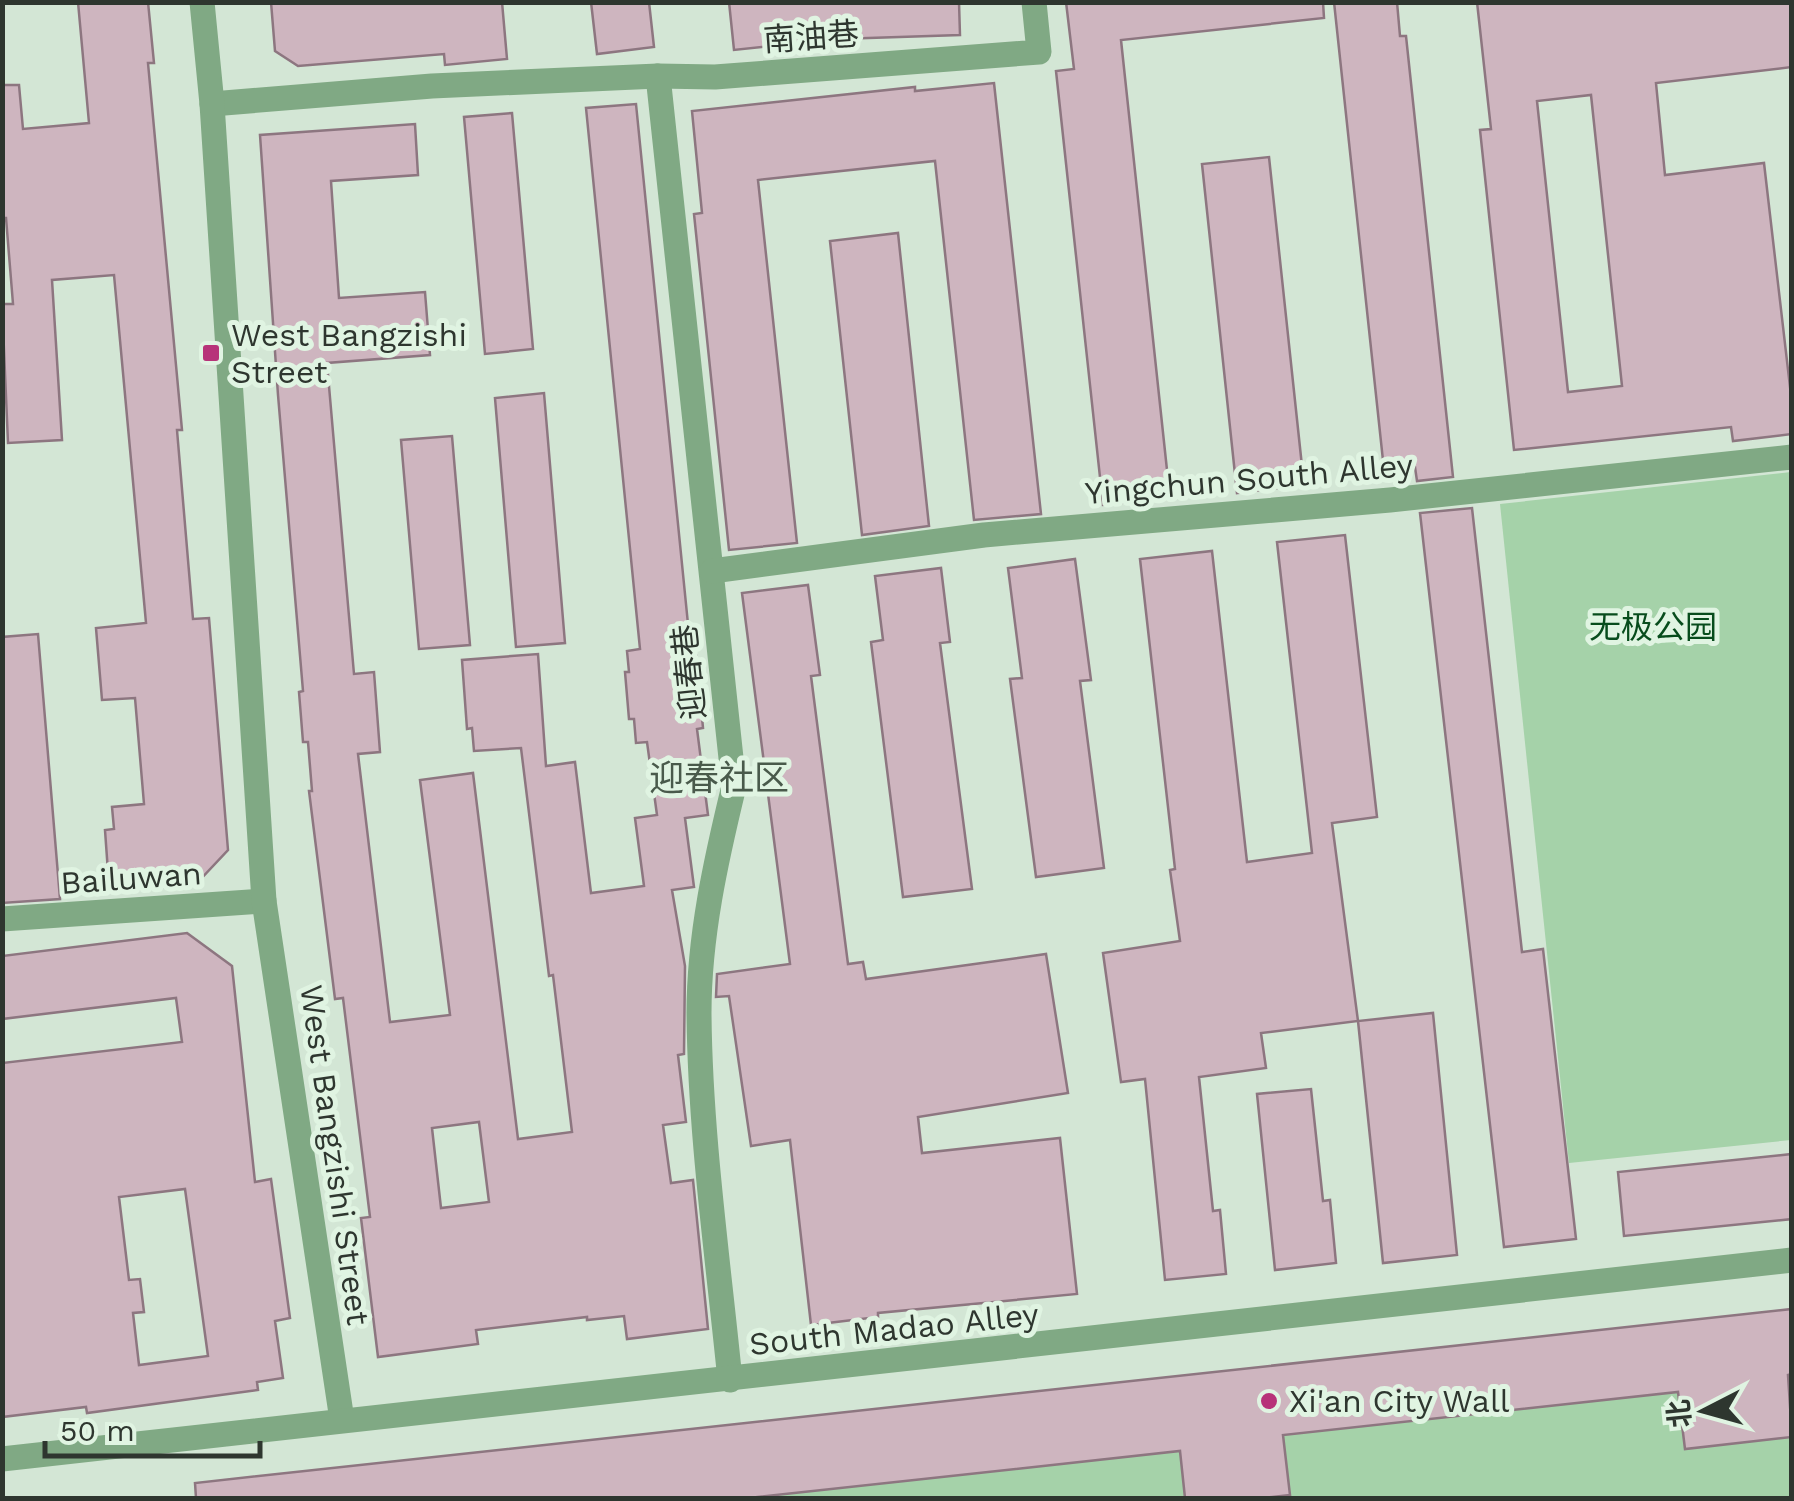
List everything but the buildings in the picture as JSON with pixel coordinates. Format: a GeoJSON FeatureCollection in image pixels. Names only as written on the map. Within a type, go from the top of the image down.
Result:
{"type":"FeatureCollection","features":[{"type":"Feature","properties":{"kind":"street","name":"West Bangzishi Street"},"geometry":{"type":"LineString","coordinates":[[202,2],[264,901],[342,1420]]}},
{"type":"Feature","properties":{"kind":"street","name":"南油巷"},"geometry":{"type":"LineString","coordinates":[[658,76],[715,76],[1039,52],[1034,2]]}},
{"type":"Feature","properties":{"kind":"street"},"geometry":{"type":"LineString","coordinates":[[212,104],[432,86],[658,76]]}},
{"type":"Feature","properties":{"kind":"street","name":"迎春巷"},"geometry":{"type":"LineString","coordinates":[[658,76],[734,786],[709,889],[699,1012],[730,1380]]}},
{"type":"Feature","properties":{"kind":"street","name":"Yingchun South Alley"},"geometry":{"type":"LineString","coordinates":[[712,571],[984,535],[1390,500],[1792,457]]}},
{"type":"Feature","properties":{"kind":"street","name":"Bailuwan"},"geometry":{"type":"LineString","coordinates":[[2,919],[264,901]]}},
{"type":"Feature","properties":{"kind":"street","name":"South Madao Alley"},"geometry":{"type":"LineString","coordinates":[[2,1460],[1792,1260]]}},
{"type":"Feature","properties":{"kind":"green space","name":"无极公园"},"geometry":{"type":"Polygon","coordinates":[[[1791,472],[1791,1140],[1569,1163],[1500,504],[1791,472]]]}},
{"type":"Feature","properties":{"kind":"green space"},"geometry":{"type":"Polygon","coordinates":[[[1678,1392],[1685,1449],[1791,1437],[1791,1498],[1262,1498],[1290,1495],[1283,1435],[1678,1392]]]}},
{"type":"Feature","properties":{"kind":"green space"},"geometry":{"type":"Polygon","coordinates":[[[1180,1451],[1185,1498],[751,1498],[1180,1451]]]}},
{"type":"Feature","properties":{"kind":"place","name":"West Bangzishi Street"},"geometry":{"type":"Point","coordinates":[211,353]}},
{"type":"Feature","properties":{"kind":"place","name":"Xi'an City Wall"},"geometry":{"type":"Point","coordinates":[1269,1401]}},
{"type":"Feature","properties":{"kind":"district","name":"迎春社区"},"geometry":{"type":"Point","coordinates":[719,778]}}]}
